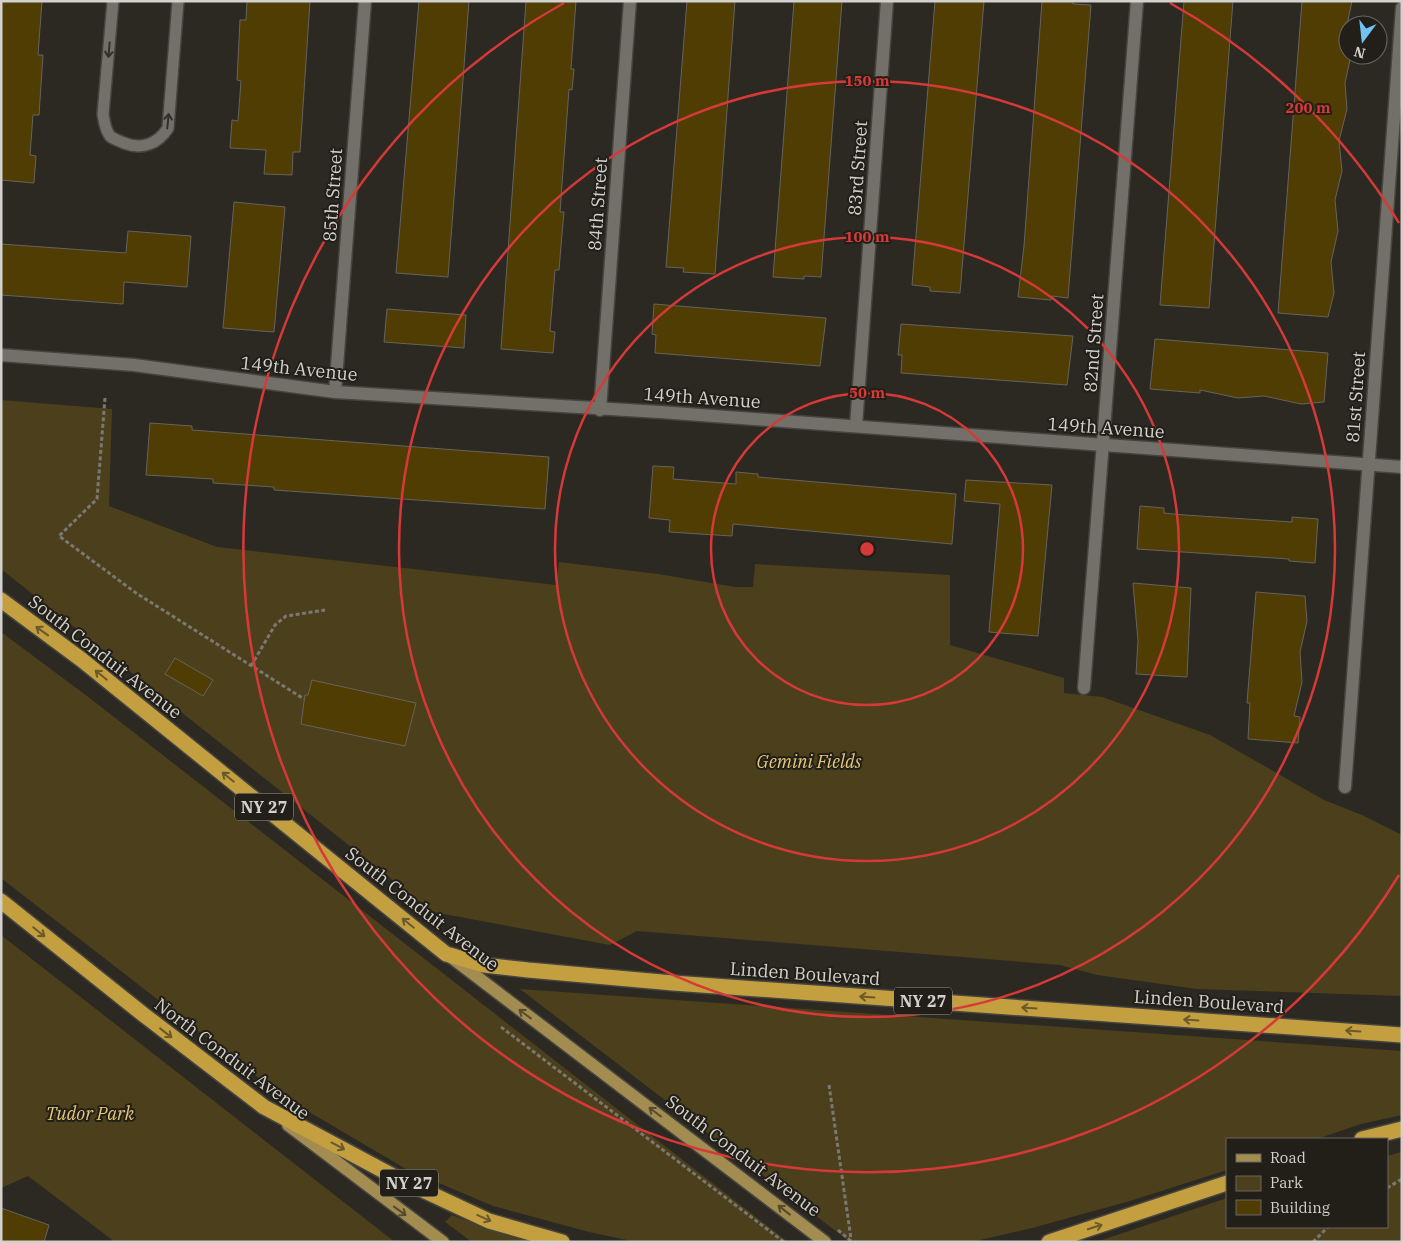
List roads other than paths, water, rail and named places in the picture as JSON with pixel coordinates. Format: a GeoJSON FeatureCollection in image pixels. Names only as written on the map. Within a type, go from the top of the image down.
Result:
{"type":"FeatureCollection","features":[{"type":"Feature","properties":{"kind":"highway","name":"South Conduit Avenue"},"geometry":{"type":"LineString","coordinates":[[1,600],[82,660],[446,954]]}},
{"type":"Feature","properties":{"kind":"highway","name":"North Conduit Avenue"},"geometry":{"type":"LineString","coordinates":[[1,901],[129,1004],[264,1107]]}},
{"type":"Feature","properties":{"kind":"highway","name":"Linden Boulevard"},"geometry":{"type":"LineString","coordinates":[[446,954],[484,965],[673,983],[1402,1035]]}},
{"type":"Feature","properties":{"kind":"highway","name":"NY 27"},"geometry":{"type":"LineString","coordinates":[[264,1107],[395,1177],[489,1221],[562,1242]]}},
{"type":"Feature","properties":{"kind":"highway"},"geometry":{"type":"LineString","coordinates":[[1366,1138],[1402,1129]]}},
{"type":"Feature","properties":{"kind":"highway"},"geometry":{"type":"LineString","coordinates":[[1049,1242],[1226,1183]]}},
{"type":"Feature","properties":{"kind":"main road","name":"South Conduit Avenue"},"geometry":{"type":"LineString","coordinates":[[446,954],[825,1242]]}},
{"type":"Feature","properties":{"kind":"main road","name":"North Conduit Avenue"},"geometry":{"type":"LineString","coordinates":[[264,1107],[443,1242]]}},
{"type":"Feature","properties":{"kind":"street","name":"85th Street"},"geometry":{"type":"LineString","coordinates":[[335,392],[366,1]]}},
{"type":"Feature","properties":{"kind":"street","name":"84th Street"},"geometry":{"type":"LineString","coordinates":[[600,410],[630,1]]}},
{"type":"Feature","properties":{"kind":"street","name":"83rd Street"},"geometry":{"type":"LineString","coordinates":[[856,426],[887,1]]}},
{"type":"Feature","properties":{"kind":"street","name":"82nd Street"},"geometry":{"type":"LineString","coordinates":[[1084,688],[1137,1]]}},
{"type":"Feature","properties":{"kind":"street","name":"81st Street"},"geometry":{"type":"LineString","coordinates":[[1345,787],[1402,8]]}},
{"type":"Feature","properties":{"kind":"street","name":"149th Avenue"},"geometry":{"type":"LineString","coordinates":[[1,355],[134,365],[335,392],[600,410],[660,412],[1402,467]]}},
{"type":"Feature","properties":{"kind":"lane"},"geometry":{"type":"LineString","coordinates":[[113,1],[103,114],[110,136],[131,146],[142,147],[156,142],[168,128],[178,1]]}},
{"type":"Feature","properties":{"kind":"park label","name":"Gemini Fields"},"geometry":{"type":"Point","coordinates":[809,762]}},
{"type":"Feature","properties":{"kind":"park label","name":"Tudor Park"},"geometry":{"type":"Point","coordinates":[90,1114]}}]}
